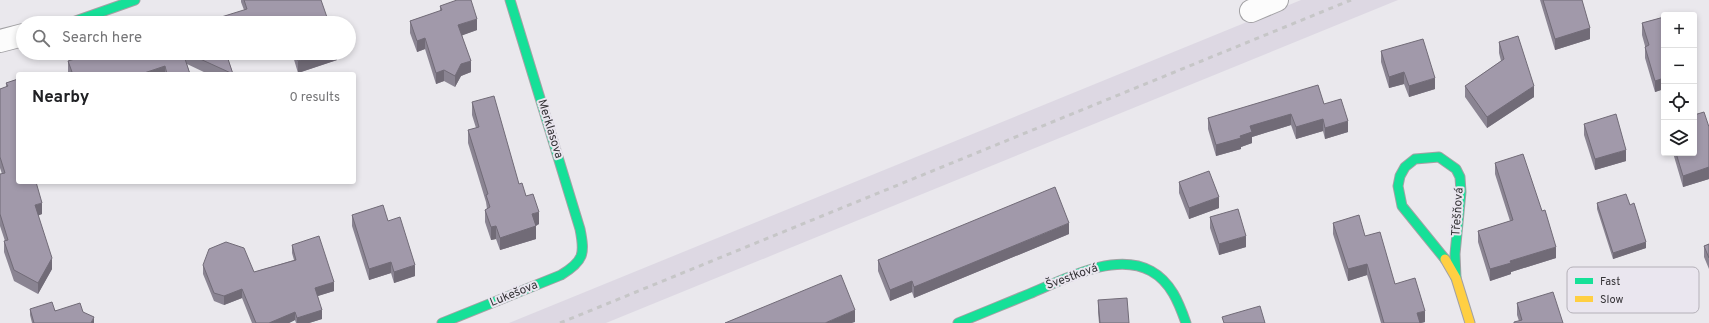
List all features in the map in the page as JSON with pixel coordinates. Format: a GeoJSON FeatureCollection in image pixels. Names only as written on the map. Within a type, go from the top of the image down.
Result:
{"type":"FeatureCollection","features":[{"type":"Feature","properties":{"kind":"street"},"geometry":{"type":"LineString","coordinates":[[89,16],[134,0]]}},
{"type":"Feature","properties":{"kind":"street","name":"Merklasova"},"geometry":{"type":"LineString","coordinates":[[510,0],[580,229],[583,245],[582,260]]}},
{"type":"Feature","properties":{"kind":"street"},"geometry":{"type":"LineString","coordinates":[[1251,11],[1277,0]]}},
{"type":"Feature","properties":{"kind":"street"},"geometry":{"type":"LineString","coordinates":[[0,41],[16,38]]}},
{"type":"Feature","properties":{"kind":"street","name":"Třešňová"},"geometry":{"type":"LineString","coordinates":[[1456,278],[1455,254],[1461,192],[1460,177],[1456,169],[1439,157],[1428,157],[1415,160],[1405,167],[1400,176],[1398,186],[1402,206],[1436,245],[1456,278],[1470,323]]}},
{"type":"Feature","properties":{"kind":"street","name":"Lukešova"},"geometry":{"type":"LineString","coordinates":[[442,323],[561,275],[575,268],[582,260]]}},
{"type":"Feature","properties":{"kind":"street","name":"Švestková"},"geometry":{"type":"LineString","coordinates":[[958,323],[1087,270],[1121,264],[1133,264],[1162,277],[1174,291],[1186,323]]}},
{"type":"Feature","properties":{"kind":"shaded area"},"geometry":{"type":"Polygon","coordinates":[[[1301,0],[1398,0],[606,323],[509,323],[1301,0]]]}},
{"type":"Feature","properties":{"kind":"building"},"geometry":{"type":"Polygon","coordinates":[[[244,0],[321,0],[327,16],[224,16],[247,9],[244,0]]]}},
{"type":"Feature","properties":{"kind":"building"},"geometry":{"type":"Polygon","coordinates":[[[457,0],[471,0],[477,19],[458,25],[471,61],[461,64],[455,76],[444,70],[436,73],[425,38],[417,41],[410,21],[442,10],[440,6],[457,0]]]}},
{"type":"Feature","properties":{"kind":"building"},"geometry":{"type":"Polygon","coordinates":[[[1543,0],[1582,0],[1590,28],[1555,39],[1543,0]]]}},
{"type":"Feature","properties":{"kind":"building"},"geometry":{"type":"Polygon","coordinates":[[[1661,18],[1661,79],[1655,81],[1645,47],[1649,45],[1642,23],[1661,18]]]}},
{"type":"Feature","properties":{"kind":"building"},"geometry":{"type":"Polygon","coordinates":[[[1518,36],[1534,86],[1487,117],[1465,86],[1504,59],[1499,42],[1518,36]]]}},
{"type":"Feature","properties":{"kind":"building"},"geometry":{"type":"Polygon","coordinates":[[[1423,39],[1435,78],[1409,86],[1404,72],[1389,77],[1381,51],[1423,39]]]}},
{"type":"Feature","properties":{"kind":"building"},"geometry":{"type":"Polygon","coordinates":[[[185,60],[189,72],[166,72],[165,66],[147,72],[72,72],[68,61],[185,60]]]}},
{"type":"Feature","properties":{"kind":"building"},"geometry":{"type":"Polygon","coordinates":[[[202,60],[228,60],[232,72],[229,72],[202,60]]]}},
{"type":"Feature","properties":{"kind":"building"},"geometry":{"type":"Polygon","coordinates":[[[16,80],[16,184],[37,184],[42,203],[35,205],[52,258],[38,283],[14,270],[4,241],[8,240],[0,214],[0,174],[5,173],[0,157],[0,89],[8,86],[6,83],[16,80]]]}},
{"type":"Feature","properties":{"kind":"building"},"geometry":{"type":"Polygon","coordinates":[[[1318,85],[1324,104],[1341,99],[1348,121],[1325,128],[1323,119],[1296,127],[1291,114],[1250,126],[1252,132],[1240,136],[1241,138],[1216,145],[1208,118],[1318,85]]]}},
{"type":"Feature","properties":{"kind":"building"},"geometry":{"type":"Polygon","coordinates":[[[494,96],[519,184],[522,183],[526,196],[533,194],[539,212],[532,214],[536,226],[500,238],[496,226],[491,227],[485,210],[490,207],[486,195],[488,194],[468,130],[479,127],[472,102],[494,96]]]}},
{"type":"Feature","properties":{"kind":"building"},"geometry":{"type":"Polygon","coordinates":[[[1704,112],[1709,127],[1709,167],[1683,176],[1677,156],[1697,156],[1697,114],[1704,112]]]}},
{"type":"Feature","properties":{"kind":"building"},"geometry":{"type":"Polygon","coordinates":[[[1616,114],[1626,150],[1595,159],[1584,124],[1616,114]]]}},
{"type":"Feature","properties":{"kind":"building"},"geometry":{"type":"Polygon","coordinates":[[[1523,154],[1542,211],[1545,210],[1556,247],[1510,261],[1511,263],[1490,269],[1478,231],[1513,220],[1495,163],[1523,154]]]}},
{"type":"Feature","properties":{"kind":"building"},"geometry":{"type":"Polygon","coordinates":[[[1209,171],[1219,197],[1189,208],[1179,182],[1209,171]]]}},
{"type":"Feature","properties":{"kind":"building"},"geometry":{"type":"Polygon","coordinates":[[[1055,187],[1069,223],[914,287],[912,281],[890,290],[878,260],[1055,187]]]}},
{"type":"Feature","properties":{"kind":"building"},"geometry":{"type":"Polygon","coordinates":[[[1626,194],[1630,205],[1634,203],[1646,242],[1613,253],[1597,203],[1626,194]]]}},
{"type":"Feature","properties":{"kind":"building"},"geometry":{"type":"Polygon","coordinates":[[[383,205],[388,221],[400,217],[415,265],[394,272],[391,262],[369,269],[352,215],[383,205]]]}},
{"type":"Feature","properties":{"kind":"building"},"geometry":{"type":"Polygon","coordinates":[[[1238,209],[1246,236],[1219,244],[1210,217],[1238,209]]]}},
{"type":"Feature","properties":{"kind":"building"},"geometry":{"type":"Polygon","coordinates":[[[1359,215],[1365,236],[1380,232],[1395,284],[1415,278],[1425,311],[1417,313],[1420,323],[1384,323],[1367,264],[1348,269],[1333,223],[1359,215]]]}},
{"type":"Feature","properties":{"kind":"building"},"geometry":{"type":"Polygon","coordinates":[[[319,236],[334,282],[315,288],[322,310],[297,318],[295,312],[269,323],[256,323],[242,289],[224,296],[214,293],[203,265],[209,249],[226,242],[244,248],[254,272],[296,260],[292,245],[319,236]]]}},
{"type":"Feature","properties":{"kind":"building"},"geometry":{"type":"Polygon","coordinates":[[[1709,244],[1709,258],[1704,246],[1709,244]]]}},
{"type":"Feature","properties":{"kind":"building"},"geometry":{"type":"Polygon","coordinates":[[[841,275],[855,310],[825,323],[725,323],[841,275]]]}},
{"type":"Feature","properties":{"kind":"building"},"geometry":{"type":"Polygon","coordinates":[[[1553,292],[1563,323],[1514,323],[1522,320],[1517,303],[1553,292]]]}},
{"type":"Feature","properties":{"kind":"building"},"geometry":{"type":"Polygon","coordinates":[[[1127,298],[1129,323],[1100,323],[1098,300],[1127,298]]]}},
{"type":"Feature","properties":{"kind":"building"},"geometry":{"type":"Polygon","coordinates":[[[52,302],[55,311],[80,303],[83,312],[94,317],[91,323],[34,323],[30,309],[52,302]]]}},
{"type":"Feature","properties":{"kind":"building"},"geometry":{"type":"Polygon","coordinates":[[[1260,306],[1265,323],[1224,323],[1222,317],[1260,306]]]}},
{"type":"Feature","properties":{"kind":"railway"},"geometry":{"type":"LineString","coordinates":[[560,323],[1351,0]]}},
{"type":"Feature","properties":{"kind":"traffic: fast"},"geometry":{"type":"LineString","coordinates":[[90,16],[135,0]]}},
{"type":"Feature","properties":{"kind":"traffic: fast"},"geometry":{"type":"LineString","coordinates":[[442,323],[561,275],[569,270],[581,256],[582,245],[580,229],[510,0]]}},
{"type":"Feature","properties":{"kind":"traffic: fast"},"geometry":{"type":"LineString","coordinates":[[1445,259],[1402,206],[1398,186],[1400,176],[1405,167],[1415,159],[1439,157],[1456,169],[1460,177],[1461,192],[1455,254],[1456,278]]}},
{"type":"Feature","properties":{"kind":"traffic: fast"},"geometry":{"type":"LineString","coordinates":[[958,323],[1073,275],[1106,266],[1122,264],[1137,266],[1151,271],[1164,281],[1177,301],[1186,323]]}},
{"type":"Feature","properties":{"kind":"traffic: slow"},"geometry":{"type":"LineString","coordinates":[[1445,259],[1456,278],[1470,323]]}}]}
